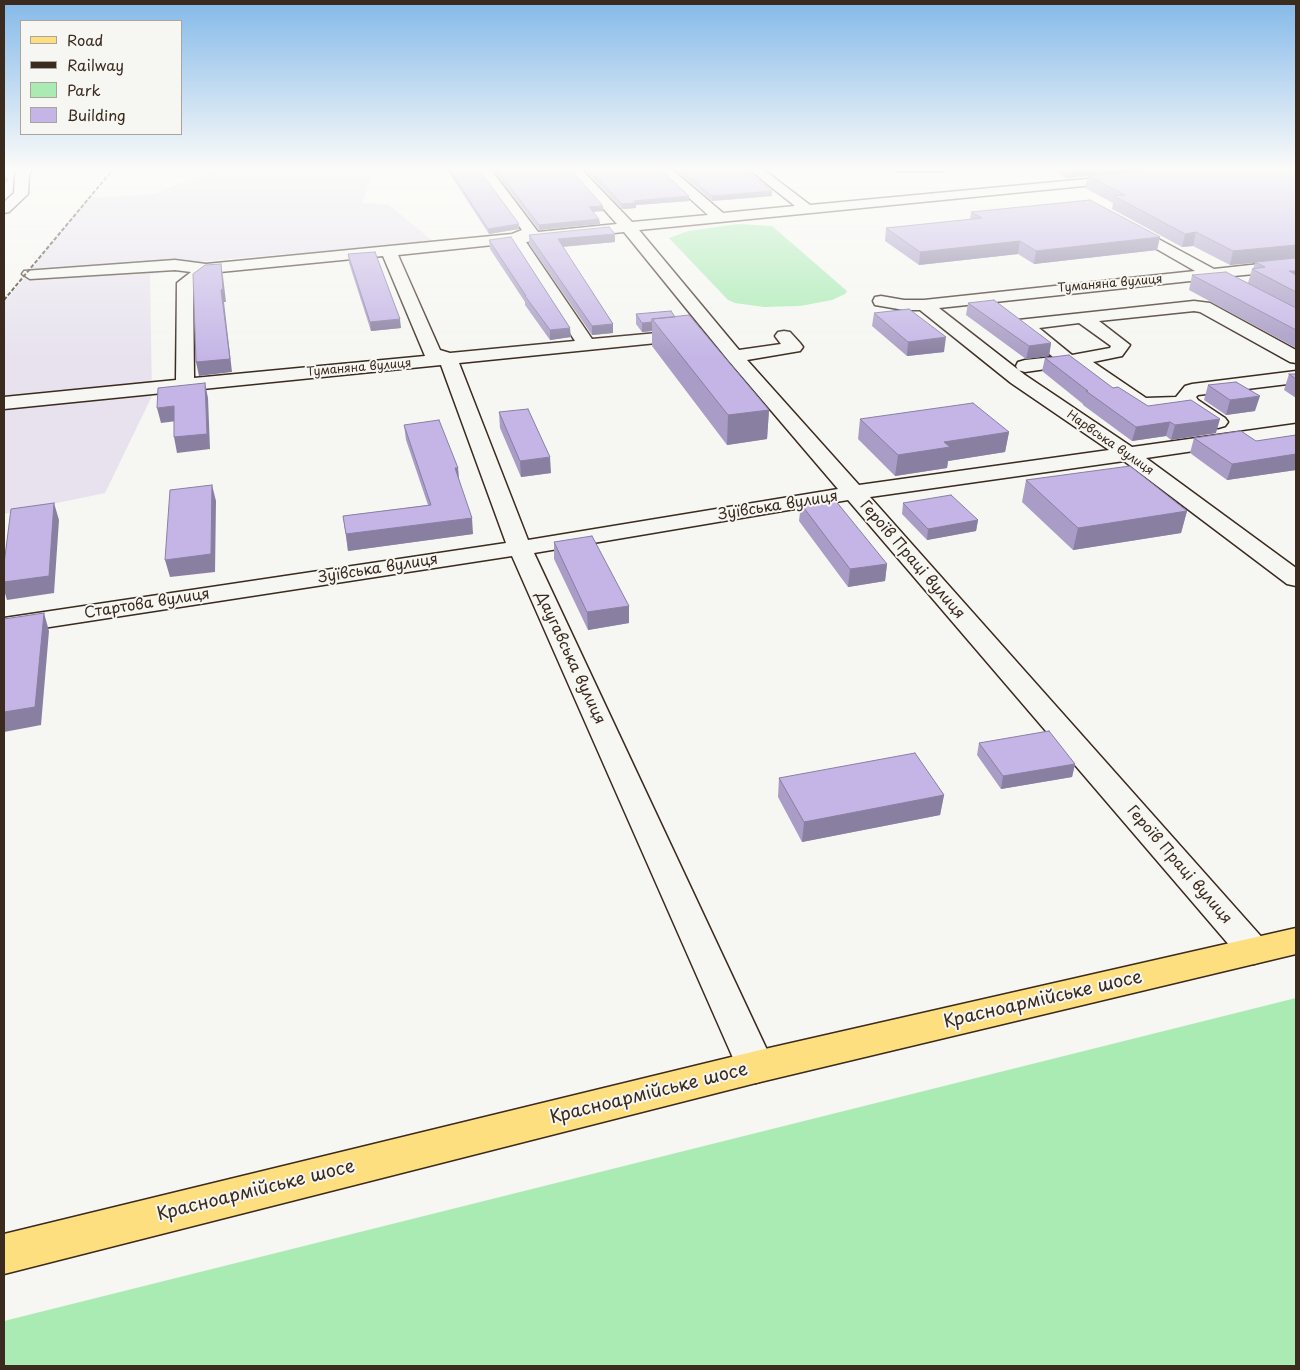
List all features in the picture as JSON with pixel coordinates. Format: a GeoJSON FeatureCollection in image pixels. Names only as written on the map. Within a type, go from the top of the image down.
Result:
{"type":"FeatureCollection","features":[{"type":"Feature","properties":{"kind":"main road","name":"Красноармійське шосе"},"geometry":{"type":"LineString","coordinates":[[4,1254],[756,1067],[1296,941]]}},
{"type":"Feature","properties":{"kind":"street"},"geometry":{"type":"LineString","coordinates":[[516,238],[530,231]]}},
{"type":"Feature","properties":{"kind":"street"},"geometry":{"type":"LineString","coordinates":[[30,274],[175,265],[206,269],[596,231]]}},
{"type":"Feature","properties":{"kind":"street","name":"Героїв Праці вулиця"},"geometry":{"type":"LineString","coordinates":[[631,231],[734,356],[1254,951]]}},
{"type":"Feature","properties":{"kind":"street"},"geometry":{"type":"LineString","coordinates":[[1135,231],[1238,287]]}},
{"type":"Feature","properties":{"kind":"street"},"geometry":{"type":"LineString","coordinates":[[516,238],[587,345]]}},
{"type":"Feature","properties":{"kind":"street"},"geometry":{"type":"LineString","coordinates":[[389,252],[432,353],[448,359]]}},
{"type":"Feature","properties":{"kind":"street","name":"Туманяна вулиця"},"geometry":{"type":"LineString","coordinates":[[882,301],[904,305],[924,305],[1034,291],[1296,265]]}},
{"type":"Feature","properties":{"kind":"street"},"geometry":{"type":"LineString","coordinates":[[1264,268],[1288,280]]}},
{"type":"Feature","properties":{"kind":"street"},"geometry":{"type":"LineString","coordinates":[[185,384],[185,284],[206,269]]}},
{"type":"Feature","properties":{"kind":"street"},"geometry":{"type":"LineString","coordinates":[[1025,366],[1116,352],[1121,345],[1034,291]]}},
{"type":"Feature","properties":{"kind":"street","name":"Нарвська вулиця"},"geometry":{"type":"LineString","coordinates":[[924,305],[1018,379],[1128,454],[1296,579]]}},
{"type":"Feature","properties":{"kind":"street"},"geometry":{"type":"LineString","coordinates":[[1190,404],[1163,402],[1142,404],[1072,360],[1024,324],[1204,306],[1296,358]]}},
{"type":"Feature","properties":{"kind":"street","name":"Туманяна вулиця"},"geometry":{"type":"LineString","coordinates":[[4,403],[714,332]]}},
{"type":"Feature","properties":{"kind":"street"},"geometry":{"type":"LineString","coordinates":[[1258,335],[1287,332]]}},
{"type":"Feature","properties":{"kind":"street"},"geometry":{"type":"LineString","coordinates":[[734,356],[794,347],[784,336]]}},
{"type":"Feature","properties":{"kind":"street","name":"Даугавська вулиця"},"geometry":{"type":"LineString","coordinates":[[448,359],[520,548],[756,1067]]}},
{"type":"Feature","properties":{"kind":"street"},"geometry":{"type":"LineString","coordinates":[[1243,438],[1190,404],[1186,397],[1192,390],[1296,377]]}},
{"type":"Feature","properties":{"kind":"street","name":"Зуївська вулиця"},"geometry":{"type":"LineString","coordinates":[[291,582],[520,548],[853,493],[1296,430]]}},
{"type":"Feature","properties":{"kind":"street","name":"Стартова вулиця"},"geometry":{"type":"LineString","coordinates":[[4,626],[291,582]]}},
{"type":"Feature","properties":{"kind":"shaded area"},"geometry":{"type":"Polygon","coordinates":[[[61,231],[421,231],[433,241],[197,262],[150,275],[152,396],[105,493],[4,514],[4,302],[61,231]]]}},
{"type":"Feature","properties":{"kind":"green space"},"geometry":{"type":"Polygon","coordinates":[[[688,231],[778,231],[847,291],[845,294],[832,300],[800,306],[764,307],[735,303],[728,300],[669,238],[688,231]]]}},
{"type":"Feature","properties":{"kind":"green space"},"geometry":{"type":"Polygon","coordinates":[[[1296,998],[1296,1366],[4,1366],[4,1321],[1296,998]]]}},
{"type":"Feature","properties":{"kind":"building"},"geometry":{"type":"Polygon","coordinates":[[[570,231],[612,231],[615,234],[558,239],[613,324],[592,326],[529,235],[570,231]]]}},
{"type":"Feature","properties":{"kind":"building"},"geometry":{"type":"Polygon","coordinates":[[[890,231],[1149,231],[1160,237],[1036,251],[1020,241],[920,252],[890,231]]]}},
{"type":"Feature","properties":{"kind":"building"},"geometry":{"type":"Polygon","coordinates":[[[1179,231],[1296,231],[1296,245],[1233,251],[1196,232],[1185,234],[1179,231]]]}},
{"type":"Feature","properties":{"kind":"building"},"geometry":{"type":"Polygon","coordinates":[[[511,237],[570,328],[550,330],[525,296],[489,240],[511,237]]]}},
{"type":"Feature","properties":{"kind":"building"},"geometry":{"type":"Polygon","coordinates":[[[375,252],[400,319],[370,322],[348,254],[375,252]]]}},
{"type":"Feature","properties":{"kind":"building"},"geometry":{"type":"Polygon","coordinates":[[[1296,258],[1296,271],[1289,271],[1296,275],[1296,292],[1252,269],[1265,267],[1255,262],[1296,258]]]}},
{"type":"Feature","properties":{"kind":"building"},"geometry":{"type":"Polygon","coordinates":[[[221,264],[223,289],[221,290],[230,359],[196,362],[193,274],[205,265],[221,264]]]}},
{"type":"Feature","properties":{"kind":"building"},"geometry":{"type":"Polygon","coordinates":[[[1226,272],[1296,308],[1296,330],[1192,275],[1226,272]]]}},
{"type":"Feature","properties":{"kind":"building"},"geometry":{"type":"Polygon","coordinates":[[[994,300],[1051,343],[1029,346],[968,303],[994,300]]]}},
{"type":"Feature","properties":{"kind":"building"},"geometry":{"type":"Polygon","coordinates":[[[909,309],[946,337],[908,342],[874,313],[909,309]]]}},
{"type":"Feature","properties":{"kind":"building"},"geometry":{"type":"Polygon","coordinates":[[[671,311],[675,317],[652,319],[652,322],[642,323],[636,314],[671,311]]]}},
{"type":"Feature","properties":{"kind":"building"},"geometry":{"type":"Polygon","coordinates":[[[689,315],[769,410],[728,415],[652,319],[689,315]]]}},
{"type":"Feature","properties":{"kind":"building"},"geometry":{"type":"Polygon","coordinates":[[[1069,355],[1113,388],[1118,387],[1148,406],[1191,400],[1220,419],[1175,425],[1170,422],[1136,427],[1086,391],[1088,391],[1045,358],[1069,355]]]}},
{"type":"Feature","properties":{"kind":"building"},"geometry":{"type":"Polygon","coordinates":[[[1289,374],[1296,374],[1296,379],[1289,374]]]}},
{"type":"Feature","properties":{"kind":"building"},"geometry":{"type":"Polygon","coordinates":[[[1236,382],[1260,396],[1230,400],[1208,385],[1236,382]]]}},
{"type":"Feature","properties":{"kind":"building"},"geometry":{"type":"Polygon","coordinates":[[[205,383],[207,434],[174,437],[174,406],[157,408],[158,388],[205,383]]]}},
{"type":"Feature","properties":{"kind":"building"},"geometry":{"type":"Polygon","coordinates":[[[973,403],[1009,432],[944,442],[950,447],[898,455],[860,419],[973,403]]]}},
{"type":"Feature","properties":{"kind":"building"},"geometry":{"type":"Polygon","coordinates":[[[528,409],[550,457],[520,461],[499,412],[528,409]]]}},
{"type":"Feature","properties":{"kind":"building"},"geometry":{"type":"Polygon","coordinates":[[[439,420],[458,468],[455,468],[472,518],[346,534],[343,516],[431,505],[404,425],[439,420]]]}},
{"type":"Feature","properties":{"kind":"building"},"geometry":{"type":"Polygon","coordinates":[[[1241,431],[1256,441],[1296,435],[1296,454],[1232,464],[1194,438],[1241,431]]]}},
{"type":"Feature","properties":{"kind":"building"},"geometry":{"type":"Polygon","coordinates":[[[1130,466],[1187,511],[1078,528],[1026,480],[1130,466]]]}},
{"type":"Feature","properties":{"kind":"building"},"geometry":{"type":"Polygon","coordinates":[[[212,485],[211,554],[165,560],[170,490],[212,485]]]}},
{"type":"Feature","properties":{"kind":"building"},"geometry":{"type":"Polygon","coordinates":[[[951,495],[978,520],[928,529],[903,503],[951,495]]]}},
{"type":"Feature","properties":{"kind":"building"},"geometry":{"type":"Polygon","coordinates":[[[835,500],[887,564],[850,569],[801,504],[835,500]]]}},
{"type":"Feature","properties":{"kind":"building"},"geometry":{"type":"Polygon","coordinates":[[[54,503],[49,576],[4,582],[4,564],[11,509],[54,503]]]}},
{"type":"Feature","properties":{"kind":"building"},"geometry":{"type":"Polygon","coordinates":[[[592,536],[629,606],[587,612],[554,542],[592,536]]]}},
{"type":"Feature","properties":{"kind":"building"},"geometry":{"type":"Polygon","coordinates":[[[44,613],[35,707],[4,712],[4,619],[44,613]]]}},
{"type":"Feature","properties":{"kind":"building"},"geometry":{"type":"Polygon","coordinates":[[[1049,731],[1075,764],[1003,776],[979,743],[1049,731]]]}},
{"type":"Feature","properties":{"kind":"building"},"geometry":{"type":"Polygon","coordinates":[[[915,753],[944,795],[804,822],[779,778],[915,753]]]}},
{"type":"Feature","properties":{"kind":"railway"},"geometry":{"type":"LineString","coordinates":[[4,300],[62,231]]}}]}
